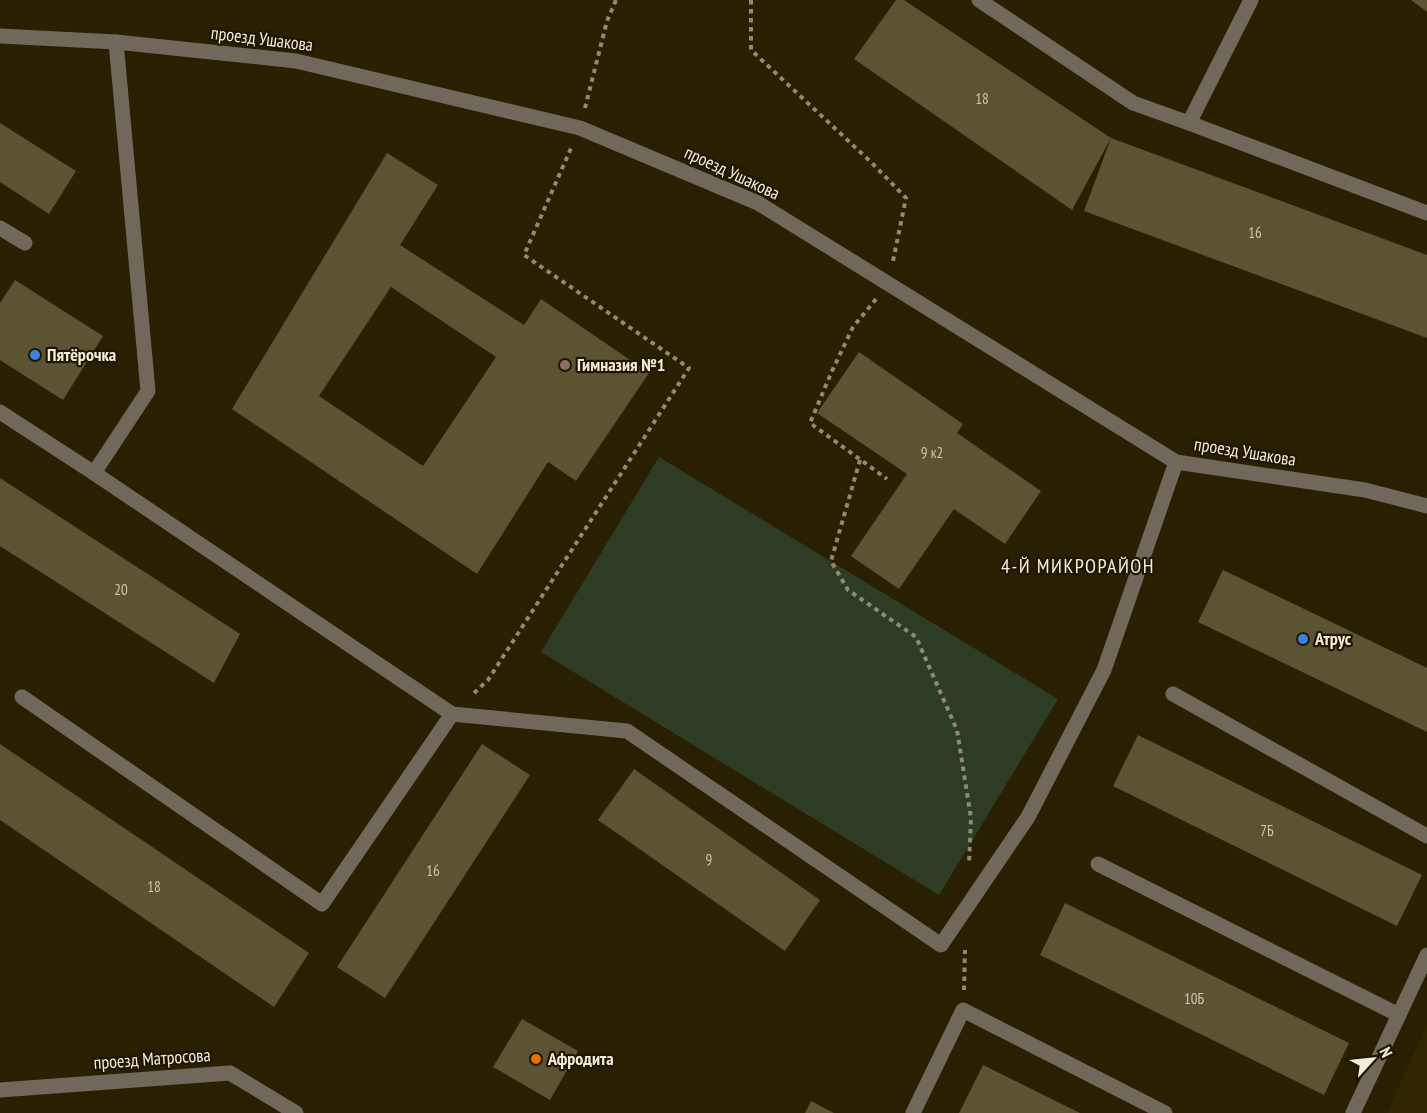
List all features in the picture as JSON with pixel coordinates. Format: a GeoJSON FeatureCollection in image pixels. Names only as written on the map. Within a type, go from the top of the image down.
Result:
{"type":"FeatureCollection","features":[{"type":"Feature","properties":{"kind":"street"},"geometry":{"type":"LineString","coordinates":[[979,0],[1133,103],[1427,213]]}},
{"type":"Feature","properties":{"kind":"street"},"geometry":{"type":"LineString","coordinates":[[1189,123],[1251,0]]}},
{"type":"Feature","properties":{"kind":"street","name":"проезд Ушакова"},"geometry":{"type":"LineString","coordinates":[[0,36],[116,42],[296,61],[580,128],[758,203],[1176,462],[1365,490],[1427,506]]}},
{"type":"Feature","properties":{"kind":"street"},"geometry":{"type":"LineString","coordinates":[[94,473],[148,391],[116,42]]}},
{"type":"Feature","properties":{"kind":"street"},"geometry":{"type":"LineString","coordinates":[[0,228],[25,243]]}},
{"type":"Feature","properties":{"kind":"street"},"geometry":{"type":"LineString","coordinates":[[0,412],[452,714],[627,730],[941,945],[1028,817],[1104,670],[1176,462]]}},
{"type":"Feature","properties":{"kind":"street"},"geometry":{"type":"LineString","coordinates":[[1173,694],[1427,836]]}},
{"type":"Feature","properties":{"kind":"street"},"geometry":{"type":"LineString","coordinates":[[22,697],[322,904],[452,714]]}},
{"type":"Feature","properties":{"kind":"street"},"geometry":{"type":"LineString","coordinates":[[1098,864],[1399,1015]]}},
{"type":"Feature","properties":{"kind":"street"},"geometry":{"type":"LineString","coordinates":[[1353,1113],[1427,955]]}},
{"type":"Feature","properties":{"kind":"street"},"geometry":{"type":"LineString","coordinates":[[913,1113],[963,1011],[1165,1113]]}},
{"type":"Feature","properties":{"kind":"street","name":"проезд Матросова"},"geometry":{"type":"LineString","coordinates":[[0,1090],[230,1073],[296,1113]]}},
{"type":"Feature","properties":{"kind":"path"},"geometry":{"type":"LineString","coordinates":[[452,714],[488,680],[690,368],[524,255],[580,128],[607,21],[616,0]]}},
{"type":"Feature","properties":{"kind":"path"},"geometry":{"type":"LineString","coordinates":[[860,460],[831,561],[849,590],[916,637],[957,730],[971,818],[963,1011]]}},
{"type":"Feature","properties":{"kind":"shaded area"},"geometry":{"type":"Polygon","coordinates":[[[1427,1024],[1427,1113],[1387,1113],[1427,1024]]]}},
{"type":"Feature","properties":{"kind":"green space"},"geometry":{"type":"Polygon","coordinates":[[[659,457],[1058,699],[939,895],[541,652],[659,457]]]}},
{"type":"Feature","properties":{"kind":"building"},"geometry":{"type":"Polygon","coordinates":[[[896,0],[904,0],[1111,138],[1072,210],[854,59],[896,0]]]}},
{"type":"Feature","properties":{"kind":"building"},"geometry":{"type":"Polygon","coordinates":[[[1411,0],[1427,0],[1427,12],[1411,0]]]}},
{"type":"Feature","properties":{"kind":"building"},"geometry":{"type":"Polygon","coordinates":[[[0,123],[76,171],[49,214],[0,182],[0,123]]]}},
{"type":"Feature","properties":{"kind":"building"},"geometry":{"type":"Polygon","coordinates":[[[1111,138],[1427,255],[1427,338],[1084,211],[1111,138]]]}},
{"type":"Feature","properties":{"kind":"building","name":"Гимназия №1"},"geometry":{"type":"Polygon","coordinates":[[[387,153],[438,185],[400,245],[524,325],[541,299],[649,373],[576,481],[548,462],[477,574],[232,409],[387,153]],[[391,287],[319,396],[423,466],[496,357],[391,287]]]}},
{"type":"Feature","properties":{"kind":"building"},"geometry":{"type":"Polygon","coordinates":[[[15,280],[103,336],[63,400],[0,360],[0,303],[15,280]]]}},
{"type":"Feature","properties":{"kind":"building"},"geometry":{"type":"Polygon","coordinates":[[[859,352],[963,424],[957,433],[1041,491],[1005,544],[954,509],[899,589],[851,556],[907,474],[817,413],[859,352]]]}},
{"type":"Feature","properties":{"kind":"building"},"geometry":{"type":"Polygon","coordinates":[[[0,478],[240,634],[214,683],[0,546],[0,478]]]}},
{"type":"Feature","properties":{"kind":"building"},"geometry":{"type":"Polygon","coordinates":[[[1223,570],[1427,668],[1427,732],[1198,622],[1223,570]]]}},
{"type":"Feature","properties":{"kind":"building"},"geometry":{"type":"Polygon","coordinates":[[[1138,735],[1422,875],[1397,926],[1113,786],[1138,735]]]}},
{"type":"Feature","properties":{"kind":"building"},"geometry":{"type":"Polygon","coordinates":[[[0,744],[309,953],[274,1007],[0,820],[0,744]]]}},
{"type":"Feature","properties":{"kind":"building"},"geometry":{"type":"Polygon","coordinates":[[[482,744],[530,775],[385,998],[337,967],[482,744]]]}},
{"type":"Feature","properties":{"kind":"building"},"geometry":{"type":"Polygon","coordinates":[[[634,769],[820,900],[785,951],[598,820],[634,769]]]}},
{"type":"Feature","properties":{"kind":"building"},"geometry":{"type":"Polygon","coordinates":[[[1065,903],[1349,1043],[1324,1095],[1040,955],[1065,903]]]}},
{"type":"Feature","properties":{"kind":"building","name":"Афродита"},"geometry":{"type":"Polygon","coordinates":[[[522,1019],[578,1051],[550,1100],[493,1067],[522,1019]]]}},
{"type":"Feature","properties":{"kind":"building"},"geometry":{"type":"Polygon","coordinates":[[[983,1065],[1080,1113],[959,1113],[983,1065]]]}},
{"type":"Feature","properties":{"kind":"building"},"geometry":{"type":"Polygon","coordinates":[[[811,1101],[834,1113],[805,1113],[811,1101]]]}},
{"type":"Feature","properties":{"kind":"place","name":"Пятёрочка"},"geometry":{"type":"Point","coordinates":[35,355]}},
{"type":"Feature","properties":{"kind":"place","name":"Гимназия №1"},"geometry":{"type":"Point","coordinates":[565,365]}},
{"type":"Feature","properties":{"kind":"place","name":"Атрус"},"geometry":{"type":"Point","coordinates":[1303,639]}},
{"type":"Feature","properties":{"kind":"place","name":"Афродита"},"geometry":{"type":"Point","coordinates":[536,1059]}},
{"type":"Feature","properties":{"kind":"district","name":"4-Й МИКРОРАЙОН"},"geometry":{"type":"Point","coordinates":[1078,566]}}]}
